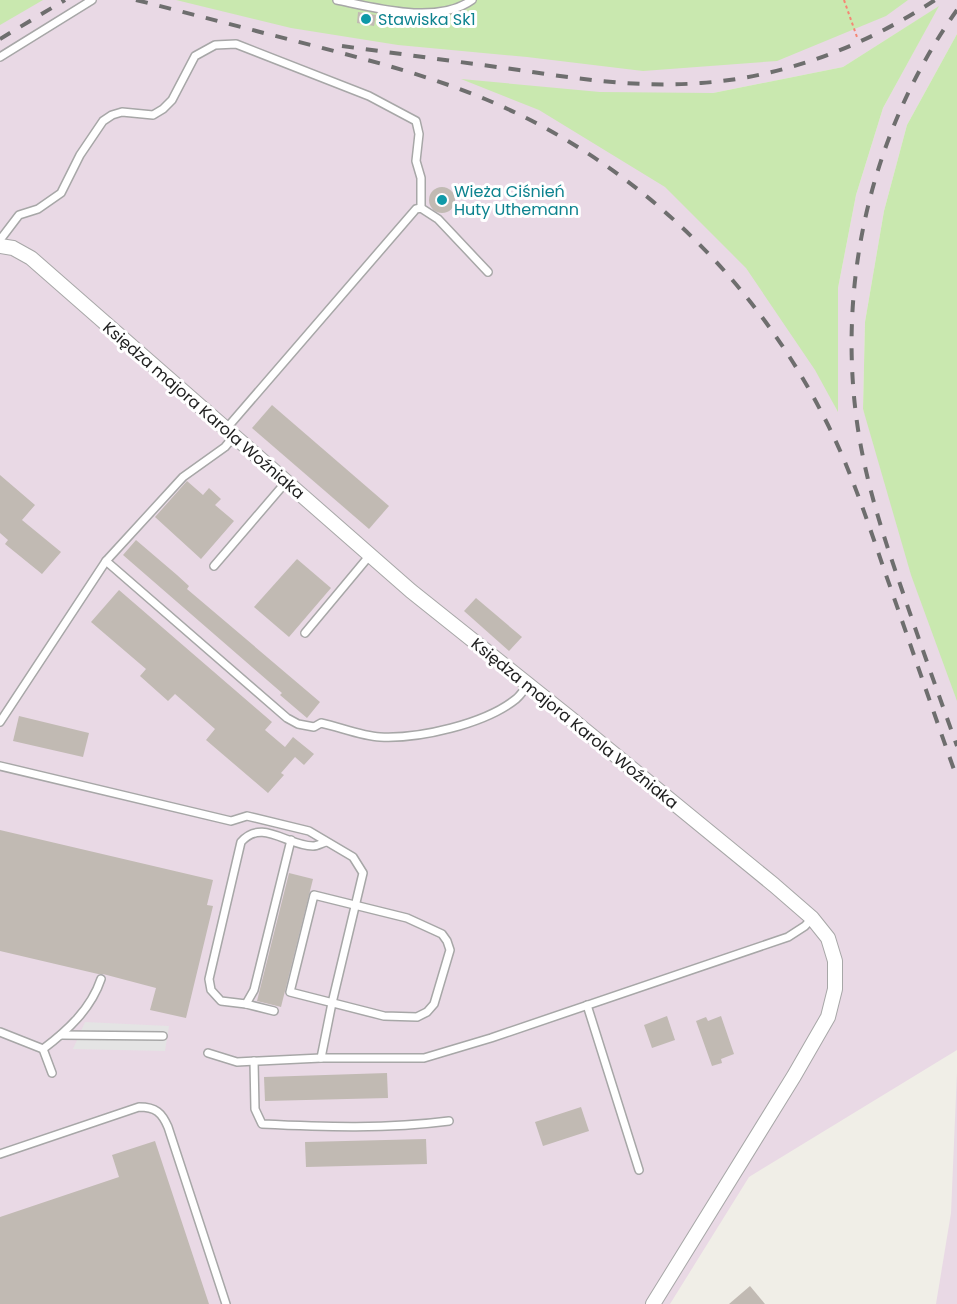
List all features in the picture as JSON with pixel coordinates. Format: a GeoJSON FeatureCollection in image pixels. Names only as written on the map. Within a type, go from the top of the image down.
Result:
{"type":"FeatureCollection","features":[{"type":"Feature","properties":{"kind":"street","name":"Księdza majora Karola Woźniaka"},"geometry":{"type":"LineString","coordinates":[[0,246],[13,248],[31,258],[411,591],[812,918],[828,938],[835,961],[836,989],[828,1017],[794,1076],[652,1304]]}},
{"type":"Feature","properties":{"kind":"lane"},"geometry":{"type":"LineString","coordinates":[[0,57],[92,0]]}},
{"type":"Feature","properties":{"kind":"lane"},"geometry":{"type":"LineString","coordinates":[[337,0],[427,15],[464,6],[472,0]]}},
{"type":"Feature","properties":{"kind":"lane"},"geometry":{"type":"LineString","coordinates":[[0,240],[19,215],[38,209],[61,193],[80,155],[103,122],[112,115],[122,112],[153,115],[163,109],[172,100],[195,56],[215,45],[236,44],[369,96],[416,121],[419,134],[416,161],[421,178],[421,208]]}},
{"type":"Feature","properties":{"kind":"lane"},"geometry":{"type":"LineString","coordinates":[[0,722],[106,561],[183,477],[225,447],[230,433],[416,209],[421,208],[438,219],[488,272]]}},
{"type":"Feature","properties":{"kind":"lane"},"geometry":{"type":"LineString","coordinates":[[214,566],[286,482]]}},
{"type":"Feature","properties":{"kind":"lane"},"geometry":{"type":"LineString","coordinates":[[305,633],[370,555]]}},
{"type":"Feature","properties":{"kind":"lane"},"geometry":{"type":"LineString","coordinates":[[106,561],[287,718],[298,723],[314,727],[321,723],[377,736],[427,734],[473,721],[498,709],[516,699],[529,685]]}},
{"type":"Feature","properties":{"kind":"lane"},"geometry":{"type":"LineString","coordinates":[[0,766],[231,821],[247,816],[309,831],[354,857],[363,873],[321,1058]]}},
{"type":"Feature","properties":{"kind":"lane"},"geometry":{"type":"LineString","coordinates":[[274,1011],[221,1001],[211,990],[209,979],[241,842],[248,834],[262,832],[314,846],[326,842]]}},
{"type":"Feature","properties":{"kind":"lane"},"geometry":{"type":"LineString","coordinates":[[246,1004],[254,990],[291,840]]}},
{"type":"Feature","properties":{"kind":"lane"},"geometry":{"type":"LineString","coordinates":[[314,895],[357,904],[407,918],[442,934],[447,941],[450,950],[434,1004],[427,1012],[417,1017],[384,1016],[290,992],[314,895]]}},
{"type":"Feature","properties":{"kind":"lane"},"geometry":{"type":"LineString","coordinates":[[208,1053],[237,1062],[321,1058],[424,1058],[788,938],[812,918]]}},
{"type":"Feature","properties":{"kind":"lane"},"geometry":{"type":"LineString","coordinates":[[43,1050],[80,1017],[96,991],[100,979]]}},
{"type":"Feature","properties":{"kind":"lane"},"geometry":{"type":"LineString","coordinates":[[587,1005],[639,1170]]}},
{"type":"Feature","properties":{"kind":"lane"},"geometry":{"type":"LineString","coordinates":[[0,1032],[43,1050],[52,1073]]}},
{"type":"Feature","properties":{"kind":"lane"},"geometry":{"type":"LineString","coordinates":[[61,1035],[163,1036]]}},
{"type":"Feature","properties":{"kind":"lane"},"geometry":{"type":"LineString","coordinates":[[254,1061],[255,1109],[262,1124],[316,1127],[416,1125],[449,1121]]}},
{"type":"Feature","properties":{"kind":"lane"},"geometry":{"type":"LineString","coordinates":[[0,1154],[139,1107],[157,1110],[168,1127],[226,1304]]}},
{"type":"Feature","properties":{"kind":"path"},"geometry":{"type":"LineString","coordinates":[[844,0],[857,37]]}},
{"type":"Feature","properties":{"kind":"shaded area"},"geometry":{"type":"Polygon","coordinates":[[[0,0],[957,0],[957,34],[907,125],[884,211],[865,322],[863,409],[957,671],[957,1050],[749,1177],[670,1304],[0,1304],[0,0]],[[938,7],[843,67],[713,93],[739,251],[803,341],[837,410],[838,288],[856,195],[883,108],[938,7]]]}},
{"type":"Feature","properties":{"kind":"shaded area"},"geometry":{"type":"Polygon","coordinates":[[[85,1022],[169,1026],[165,1051],[73,1049],[85,1022]]]}},
{"type":"Feature","properties":{"kind":"shaded area"},"geometry":{"type":"Polygon","coordinates":[[[957,1072],[957,1304],[936,1304],[951,1213],[957,1072]]]}},
{"type":"Feature","properties":{"kind":"green space"},"geometry":{"type":"Polygon","coordinates":[[[0,0],[43,0],[0,25],[0,0]]]}},
{"type":"Feature","properties":{"kind":"green space"},"geometry":{"type":"Polygon","coordinates":[[[176,0],[908,0],[886,16],[777,61],[643,71],[398,45],[291,28],[176,0]]]}},
{"type":"Feature","properties":{"kind":"green space"},"geometry":{"type":"Polygon","coordinates":[[[939,6],[883,108],[856,195],[838,288],[838,412],[815,370],[746,268],[665,187],[539,110],[461,79],[600,92],[713,93],[843,67],[939,6]]]}},
{"type":"Feature","properties":{"kind":"green space"},"geometry":{"type":"Polygon","coordinates":[[[957,34],[957,701],[911,575],[863,409],[865,322],[884,211],[907,125],[957,34]]]}},
{"type":"Feature","properties":{"kind":"building","name":"Stawiska Sk1"},"geometry":{"type":"Polygon","coordinates":[[[358,12],[376,15],[374,26],[357,23],[358,12]]]}},
{"type":"Feature","properties":{"kind":"building","name":"Wieża Ciśnień Huty Uthemann"},"geometry":{"type":"Polygon","coordinates":[[[442,187],[451,191],[455,200],[451,209],[442,213],[433,209],[429,200],[433,191],[442,187]]]}},
{"type":"Feature","properties":{"kind":"building"},"geometry":{"type":"Polygon","coordinates":[[[272,405],[389,506],[369,529],[252,428],[272,405]]]}},
{"type":"Feature","properties":{"kind":"building"},"geometry":{"type":"Polygon","coordinates":[[[0,475],[35,505],[22,520],[61,552],[42,574],[5,544],[8,540],[0,533],[0,475]]]}},
{"type":"Feature","properties":{"kind":"building"},"geometry":{"type":"Polygon","coordinates":[[[187,481],[203,495],[209,488],[221,499],[215,505],[234,521],[201,559],[155,517],[187,481]]]}},
{"type":"Feature","properties":{"kind":"building"},"geometry":{"type":"Polygon","coordinates":[[[136,540],[189,586],[187,589],[320,702],[307,718],[280,695],[282,693],[123,555],[136,540]]]}},
{"type":"Feature","properties":{"kind":"building"},"geometry":{"type":"Polygon","coordinates":[[[297,559],[331,588],[289,637],[254,607],[297,559]]]}},
{"type":"Feature","properties":{"kind":"building"},"geometry":{"type":"Polygon","coordinates":[[[119,590],[272,722],[265,730],[285,747],[293,737],[314,754],[304,765],[295,757],[281,773],[284,775],[268,793],[206,740],[215,729],[175,694],[168,701],[140,676],[146,669],[91,622],[119,590]]]}},
{"type":"Feature","properties":{"kind":"building"},"geometry":{"type":"Polygon","coordinates":[[[476,598],[522,637],[509,651],[464,611],[476,598]]]}},
{"type":"Feature","properties":{"kind":"building"},"geometry":{"type":"Polygon","coordinates":[[[19,716],[89,733],[83,757],[13,741],[19,716]]]}},
{"type":"Feature","properties":{"kind":"building"},"geometry":{"type":"Polygon","coordinates":[[[0,830],[213,880],[207,905],[213,906],[186,1018],[150,1010],[156,988],[0,951],[0,830]]]}},
{"type":"Feature","properties":{"kind":"building"},"geometry":{"type":"Polygon","coordinates":[[[289,873],[313,879],[281,1007],[257,1001],[289,873]]]}},
{"type":"Feature","properties":{"kind":"building"},"geometry":{"type":"Polygon","coordinates":[[[667,1016],[675,1040],[652,1048],[644,1025],[667,1016]]]}},
{"type":"Feature","properties":{"kind":"building"},"geometry":{"type":"Polygon","coordinates":[[[721,1016],[734,1054],[721,1059],[722,1063],[712,1066],[696,1021],[706,1017],[708,1021],[721,1016]]]}},
{"type":"Feature","properties":{"kind":"building"},"geometry":{"type":"Polygon","coordinates":[[[387,1073],[388,1098],[265,1101],[264,1077],[387,1073]]]}},
{"type":"Feature","properties":{"kind":"building"},"geometry":{"type":"Polygon","coordinates":[[[581,1107],[589,1131],[543,1146],[535,1122],[581,1107]]]}},
{"type":"Feature","properties":{"kind":"building"},"geometry":{"type":"Polygon","coordinates":[[[426,1139],[427,1164],[306,1167],[305,1142],[426,1139]]]}},
{"type":"Feature","properties":{"kind":"building"},"geometry":{"type":"Polygon","coordinates":[[[155,1141],[209,1304],[0,1304],[0,1217],[119,1177],[112,1155],[155,1141]]]}},
{"type":"Feature","properties":{"kind":"building"},"geometry":{"type":"Polygon","coordinates":[[[750,1286],[765,1304],[729,1304],[750,1286]]]}},
{"type":"Feature","properties":{"kind":"railway"},"geometry":{"type":"LineString","coordinates":[[0,39],[65,0]]}},
{"type":"Feature","properties":{"kind":"railway"},"geometry":{"type":"LineString","coordinates":[[136,0],[379,63],[485,99],[539,125],[591,155],[639,190],[684,229],[725,272],[763,319],[797,368],[826,421],[859,497],[957,778]]}},
{"type":"Feature","properties":{"kind":"railway"},"geometry":{"type":"LineString","coordinates":[[342,46],[609,82],[701,83],[763,74],[823,57],[881,32],[935,0]]}},
{"type":"Feature","properties":{"kind":"railway"},"geometry":{"type":"LineString","coordinates":[[957,10],[926,58],[901,110],[880,163],[865,219],[856,275],[852,333],[853,390],[869,483],[889,552],[957,746]]}},
{"type":"Feature","properties":{"kind":"place","name":"Stawiska Sk1"},"geometry":{"type":"Point","coordinates":[366,19]}},
{"type":"Feature","properties":{"kind":"place","name":"Wieża Ciśnień Huty Uthemann"},"geometry":{"type":"Point","coordinates":[442,200]}}]}
